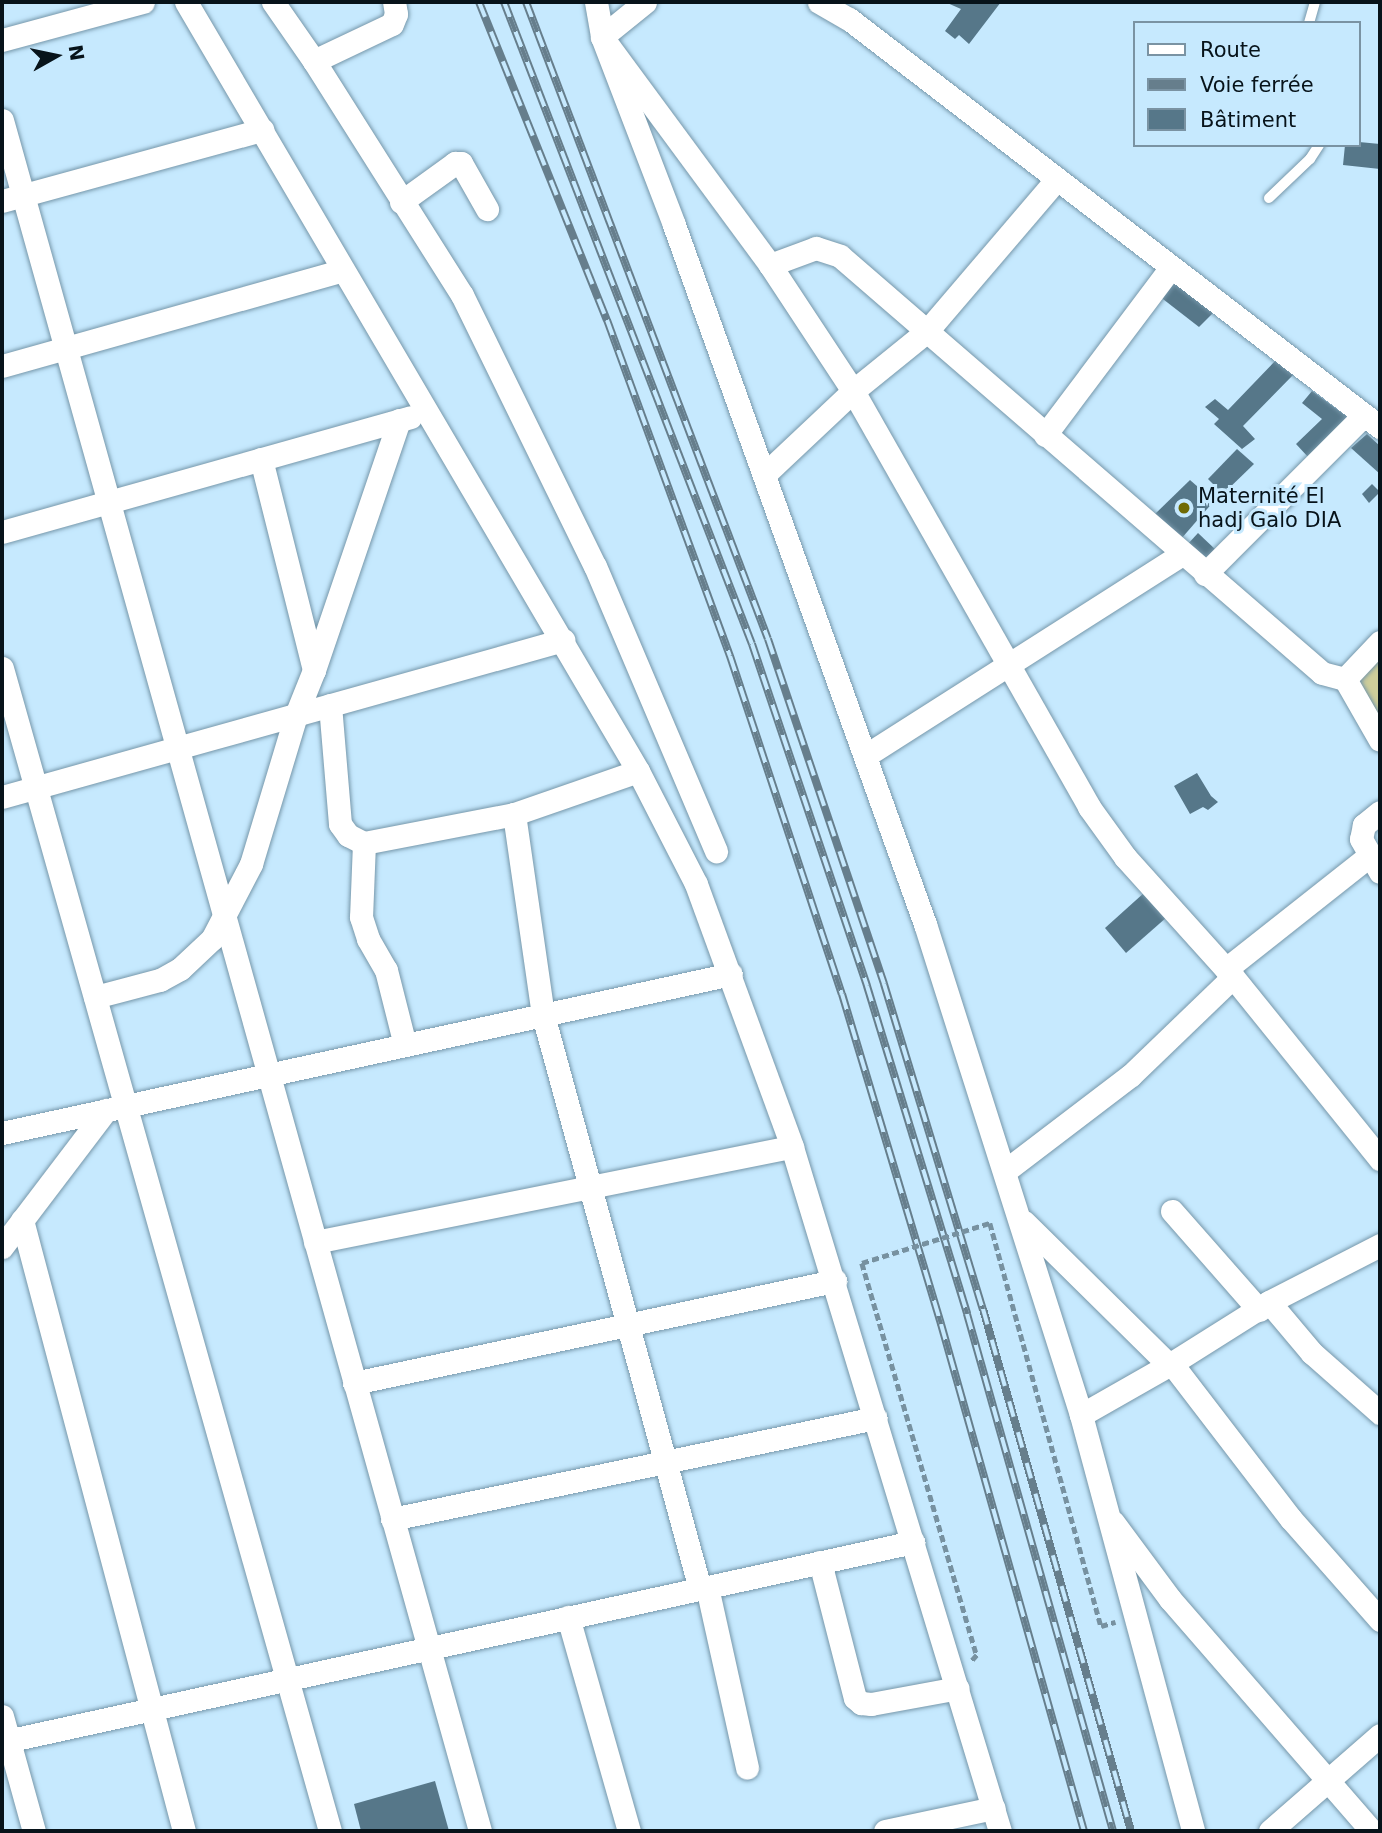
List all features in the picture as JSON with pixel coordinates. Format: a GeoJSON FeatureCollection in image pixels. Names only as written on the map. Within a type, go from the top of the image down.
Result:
{"type":"FeatureCollection","features":[{"type":"Feature","properties":{"kind":"street"},"geometry":{"type":"LineString","coordinates":[[2,40],[143,2]]}},
{"type":"Feature","properties":{"kind":"street"},"geometry":{"type":"LineString","coordinates":[[186,2],[563,640],[638,771],[696,884],[792,1147],[835,1281],[1000,1831]]}},
{"type":"Feature","properties":{"kind":"street"},"geometry":{"type":"LineString","coordinates":[[273,2],[314,61],[462,295],[595,566],[716,851]]}},
{"type":"Feature","properties":{"kind":"street"},"geometry":{"type":"LineString","coordinates":[[314,61],[392,24],[396,14],[394,2]]}},
{"type":"Feature","properties":{"kind":"street"},"geometry":{"type":"LineString","coordinates":[[596,2],[601,37],[674,225],[765,474],[929,937],[1080,1415],[1103,1508],[1193,1831]]}},
{"type":"Feature","properties":{"kind":"street"},"geometry":{"type":"LineString","coordinates":[[601,37],[645,2]]}},
{"type":"Feature","properties":{"kind":"street"},"geometry":{"type":"LineString","coordinates":[[819,2],[849,19],[1372,421],[1205,574]]}},
{"type":"Feature","properties":{"kind":"street"},"geometry":{"type":"LineString","coordinates":[[601,37],[770,265],[853,391],[1088,807],[1125,857],[1229,973],[1380,1159]]}},
{"type":"Feature","properties":{"kind":"street"},"geometry":{"type":"LineString","coordinates":[[2,120],[12,199],[65,348],[480,1831]]}},
{"type":"Feature","properties":{"kind":"street"},"geometry":{"type":"LineString","coordinates":[[12,199],[262,130]]}},
{"type":"Feature","properties":{"kind":"street"},"geometry":{"type":"LineString","coordinates":[[401,202],[454,163],[461,163],[487,209]]}},
{"type":"Feature","properties":{"kind":"street"},"geometry":{"type":"LineString","coordinates":[[765,474],[853,391],[927,331],[1057,179]]}},
{"type":"Feature","properties":{"kind":"street"},"geometry":{"type":"LineString","coordinates":[[770,265],[803,251],[828,250],[840,256],[1322,673],[1345,679],[1380,740]]}},
{"type":"Feature","properties":{"kind":"street"},"geometry":{"type":"LineString","coordinates":[[1045,435],[1171,267]]}},
{"type":"Feature","properties":{"kind":"street"},"geometry":{"type":"LineString","coordinates":[[2,366],[343,270]]}},
{"type":"Feature","properties":{"kind":"street"},"geometry":{"type":"LineString","coordinates":[[2,532],[430,412]]}},
{"type":"Feature","properties":{"kind":"street"},"geometry":{"type":"LineString","coordinates":[[94,997],[160,979],[180,969],[212,939],[251,864],[296,715],[314,670],[399,421]]}},
{"type":"Feature","properties":{"kind":"street"},"geometry":{"type":"LineString","coordinates":[[261,459],[314,670]]}},
{"type":"Feature","properties":{"kind":"street"},"geometry":{"type":"LineString","coordinates":[[865,756],[1182,554]]}},
{"type":"Feature","properties":{"kind":"street"},"geometry":{"type":"LineString","coordinates":[[2,797],[563,640]]}},
{"type":"Feature","properties":{"kind":"street"},"geometry":{"type":"LineString","coordinates":[[1345,679],[1380,642]]}},
{"type":"Feature","properties":{"kind":"street"},"geometry":{"type":"LineString","coordinates":[[2,668],[94,997],[116,1108],[288,1679],[330,1831]]}},
{"type":"Feature","properties":{"kind":"street"},"geometry":{"type":"LineString","coordinates":[[330,705],[340,824],[348,835],[364,843],[514,814],[638,771]]}},
{"type":"Feature","properties":{"kind":"street"},"geometry":{"type":"LineString","coordinates":[[1005,1171],[1132,1075],[1229,973],[1375,864],[1360,839],[1361,831],[1380,812]]}},
{"type":"Feature","properties":{"kind":"street"},"geometry":{"type":"LineString","coordinates":[[514,814],[543,1015],[665,1462],[703,1588],[747,1768]]}},
{"type":"Feature","properties":{"kind":"street"},"geometry":{"type":"LineString","coordinates":[[364,843],[361,917],[368,939],[386,970],[405,1045]]}},
{"type":"Feature","properties":{"kind":"street"},"geometry":{"type":"LineString","coordinates":[[2,1133],[731,974]]}},
{"type":"Feature","properties":{"kind":"street"},"geometry":{"type":"LineString","coordinates":[[2,1247],[116,1108]]}},
{"type":"Feature","properties":{"kind":"street"},"geometry":{"type":"LineString","coordinates":[[315,1242],[589,1185],[792,1147]]}},
{"type":"Feature","properties":{"kind":"street"},"geometry":{"type":"LineString","coordinates":[[1172,1211],[1312,1353],[1380,1413]]}},
{"type":"Feature","properties":{"kind":"street"},"geometry":{"type":"LineString","coordinates":[[1019,1217],[1170,1365],[1291,1519],[1380,1620]]}},
{"type":"Feature","properties":{"kind":"street"},"geometry":{"type":"LineString","coordinates":[[22,1220],[184,1831]]}},
{"type":"Feature","properties":{"kind":"street"},"geometry":{"type":"LineString","coordinates":[[1080,1415],[1170,1365],[1264,1306],[1380,1245]]}},
{"type":"Feature","properties":{"kind":"street"},"geometry":{"type":"LineString","coordinates":[[354,1383],[835,1281]]}},
{"type":"Feature","properties":{"kind":"street"},"geometry":{"type":"LineString","coordinates":[[393,1519],[876,1418]]}},
{"type":"Feature","properties":{"kind":"street"},"geometry":{"type":"LineString","coordinates":[[1103,1508],[1170,1599],[1371,1831]]}},
{"type":"Feature","properties":{"kind":"street"},"geometry":{"type":"LineString","coordinates":[[5,1741],[913,1542]]}},
{"type":"Feature","properties":{"kind":"street"},"geometry":{"type":"LineString","coordinates":[[820,1562],[855,1698],[861,1703],[871,1704],[958,1688]]}},
{"type":"Feature","properties":{"kind":"street"},"geometry":{"type":"LineString","coordinates":[[568,1618],[629,1831]]}},
{"type":"Feature","properties":{"kind":"street"},"geometry":{"type":"LineString","coordinates":[[2,1716],[5,1741],[34,1831]]}},
{"type":"Feature","properties":{"kind":"street"},"geometry":{"type":"LineString","coordinates":[[1270,1831],[1380,1735]]}},
{"type":"Feature","properties":{"kind":"street"},"geometry":{"type":"LineString","coordinates":[[885,1831],[931,1826],[994,1808]]}},
{"type":"Feature","properties":{"kind":"lane"},"geometry":{"type":"LineString","coordinates":[[1310,21],[1315,2]]}},
{"type":"Feature","properties":{"kind":"lane"},"geometry":{"type":"LineString","coordinates":[[1269,198],[1310,159],[1318,147]]}},
{"type":"Feature","properties":{"kind":"path"},"geometry":{"type":"LineString","coordinates":[[977,1655],[862,1263],[990,1223],[1101,1626]]}},
{"type":"Feature","properties":{"kind":"shaded area"},"geometry":{"type":"Polygon","coordinates":[[[1380,653],[1380,722],[1356,678],[1380,653]]]}},
{"type":"Feature","properties":{"kind":"building"},"geometry":{"type":"Polygon","coordinates":[[[945,2],[1001,2],[969,44],[959,35],[955,39],[945,31],[961,9],[945,2]]]}},
{"type":"Feature","properties":{"kind":"building"},"geometry":{"type":"Polygon","coordinates":[[[1361,142],[1380,144],[1380,169],[1343,165],[1345,147],[1361,147],[1361,142]]]}},
{"type":"Feature","properties":{"kind":"building"},"geometry":{"type":"Polygon","coordinates":[[[1171,278],[1216,310],[1199,327],[1159,296],[1171,278]]]}},
{"type":"Feature","properties":{"kind":"building"},"geometry":{"type":"Polygon","coordinates":[[[1275,361],[1293,375],[1243,426],[1255,439],[1242,449],[1214,424],[1219,419],[1205,407],[1215,399],[1228,410],[1275,361]]]}},
{"type":"Feature","properties":{"kind":"building"},"geometry":{"type":"Polygon","coordinates":[[[1312,391],[1349,418],[1309,458],[1296,444],[1322,419],[1302,403],[1312,391]]]}},
{"type":"Feature","properties":{"kind":"building"},"geometry":{"type":"Polygon","coordinates":[[[1367,434],[1380,446],[1380,474],[1351,448],[1367,434]]]}},
{"type":"Feature","properties":{"kind":"building"},"geometry":{"type":"Polygon","coordinates":[[[1237,449],[1254,464],[1223,494],[1208,479],[1237,449]]]}},
{"type":"Feature","properties":{"kind":"building","name":"Maternité El hadj Galo DIA"},"geometry":{"type":"Polygon","coordinates":[[[1190,480],[1214,501],[1181,539],[1154,515],[1190,480]]]}},
{"type":"Feature","properties":{"kind":"building"},"geometry":{"type":"Polygon","coordinates":[[[1372,484],[1380,492],[1369,503],[1362,494],[1372,484]]]}},
{"type":"Feature","properties":{"kind":"building"},"geometry":{"type":"Polygon","coordinates":[[[1198,533],[1217,551],[1206,561],[1187,545],[1198,533]]]}},
{"type":"Feature","properties":{"kind":"building"},"geometry":{"type":"Polygon","coordinates":[[[1197,773],[1211,796],[1218,802],[1208,810],[1203,807],[1190,814],[1174,786],[1197,773]]]}},
{"type":"Feature","properties":{"kind":"building"},"geometry":{"type":"Polygon","coordinates":[[[1145,892],[1167,917],[1126,953],[1105,928],[1145,892]]]}},
{"type":"Feature","properties":{"kind":"building"},"geometry":{"type":"Polygon","coordinates":[[[435,1781],[449,1831],[361,1831],[354,1804],[435,1781]]]}},
{"type":"Feature","properties":{"kind":"railway"},"geometry":{"type":"LineString","coordinates":[[479,2],[607,320],[730,656],[842,994],[941,1324],[1084,1831]]}},
{"type":"Feature","properties":{"kind":"railway"},"geometry":{"type":"LineString","coordinates":[[504,2],[752,644],[867,986],[967,1314],[1113,1831]]}},
{"type":"Feature","properties":{"kind":"railway"},"geometry":{"type":"LineString","coordinates":[[526,2],[768,639],[884,984],[983,1309],[1131,1831]]}},
{"type":"Feature","properties":{"kind":"place","name":"Maternité El hadj Galo DIA"},"geometry":{"type":"Point","coordinates":[1184,508]}}]}
